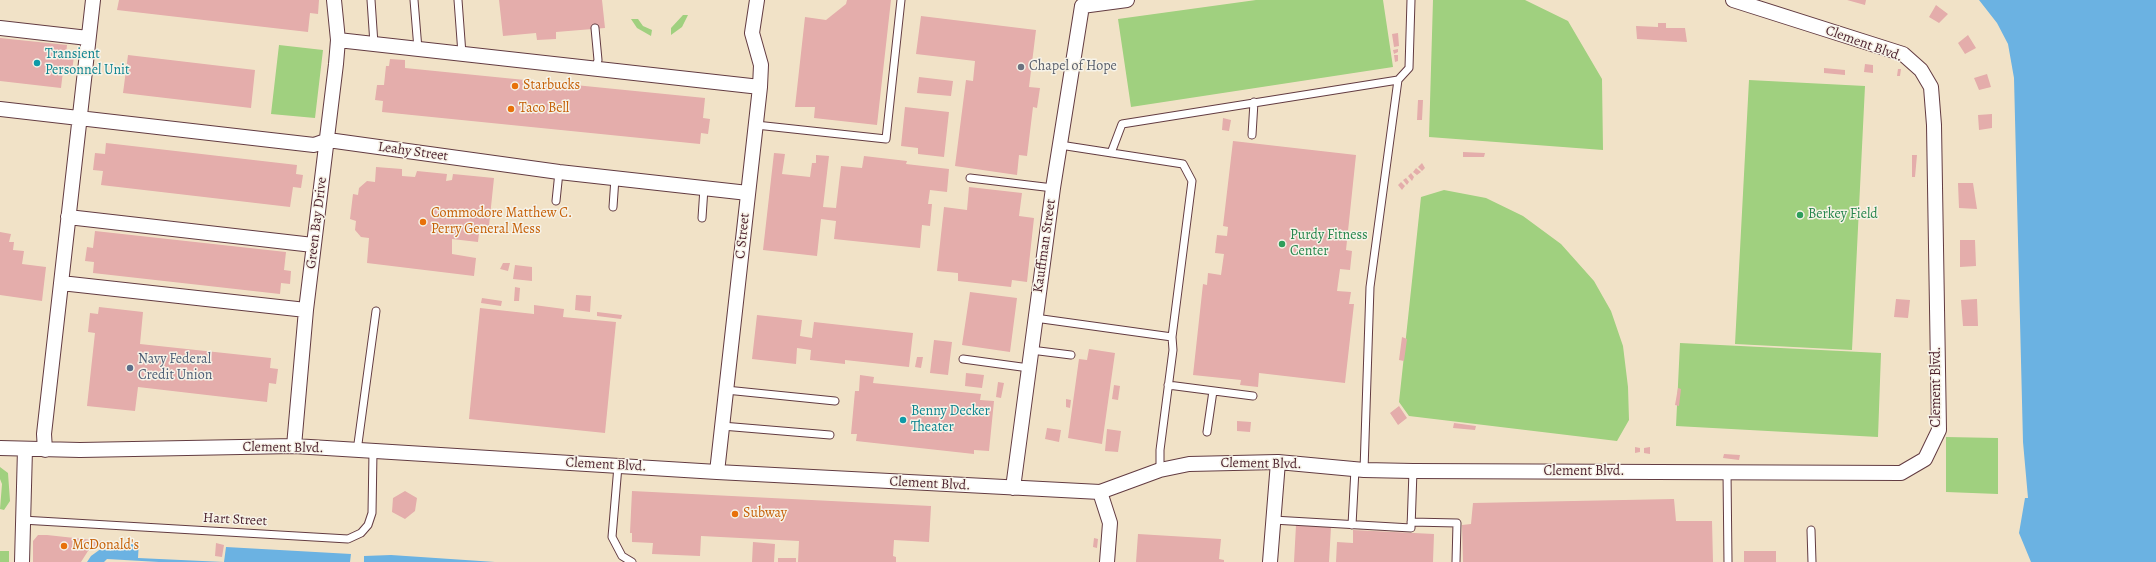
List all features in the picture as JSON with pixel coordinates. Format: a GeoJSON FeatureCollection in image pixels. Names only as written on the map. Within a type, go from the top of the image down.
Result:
{"type":"FeatureCollection","features":[{"type":"Feature","properties":{"kind":"street"},"geometry":{"type":"LineString","coordinates":[[45,450],[44,434],[92,0]]}},
{"type":"Feature","properties":{"kind":"street","name":"Green Bay Drive"},"geometry":{"type":"LineString","coordinates":[[294,446],[313,245],[328,140],[338,40],[334,0]]}},
{"type":"Feature","properties":{"kind":"street","name":"C Street"},"geometry":{"type":"LineString","coordinates":[[717,472],[760,87],[761,65],[752,32],[757,0]]}},
{"type":"Feature","properties":{"kind":"street"},"geometry":{"type":"LineString","coordinates":[[1078,3],[1127,0]]}},
{"type":"Feature","properties":{"kind":"street","name":"Clement Blvd."},"geometry":{"type":"LineString","coordinates":[[0,448],[45,450],[294,446],[358,452],[1100,492],[1160,470],[1189,464],[1278,462],[1359,470],[1413,471],[1901,473],[1926,460],[1939,430],[1934,133],[1931,87],[1921,70],[1903,54],[1733,0]]}},
{"type":"Feature","properties":{"kind":"street","name":"Kauffman Street"},"geometry":{"type":"LineString","coordinates":[[1013,488],[1078,3]]}},
{"type":"Feature","properties":{"kind":"street"},"geometry":{"type":"LineString","coordinates":[[0,28],[88,38]]}},
{"type":"Feature","properties":{"kind":"street"},"geometry":{"type":"LineString","coordinates":[[338,40],[760,87]]}},
{"type":"Feature","properties":{"kind":"street","name":"Leahy Street"},"geometry":{"type":"LineString","coordinates":[[0,109],[314,145],[328,140],[559,172],[748,193]]}},
{"type":"Feature","properties":{"kind":"street"},"geometry":{"type":"LineString","coordinates":[[68,217],[313,245]]}},
{"type":"Feature","properties":{"kind":"street"},"geometry":{"type":"LineString","coordinates":[[61,282],[306,310]]}},
{"type":"Feature","properties":{"kind":"street"},"geometry":{"type":"LineString","coordinates":[[22,562],[25,449]]}},
{"type":"Feature","properties":{"kind":"street"},"geometry":{"type":"LineString","coordinates":[[1270,562],[1278,462]]}},
{"type":"Feature","properties":{"kind":"street"},"geometry":{"type":"LineString","coordinates":[[1100,492],[1110,523],[1107,562]]}},
{"type":"Feature","properties":{"kind":"lane"},"geometry":{"type":"LineString","coordinates":[[371,0],[374,44]]}},
{"type":"Feature","properties":{"kind":"lane"},"geometry":{"type":"LineString","coordinates":[[414,0],[418,49]]}},
{"type":"Feature","properties":{"kind":"lane"},"geometry":{"type":"LineString","coordinates":[[458,0],[462,54]]}},
{"type":"Feature","properties":{"kind":"lane"},"geometry":{"type":"LineString","coordinates":[[756,125],[886,139],[901,0]]}},
{"type":"Feature","properties":{"kind":"lane"},"geometry":{"type":"LineString","coordinates":[[1352,525],[1359,470],[1370,287],[1398,80],[1409,68],[1410,0]]}},
{"type":"Feature","properties":{"kind":"lane"},"geometry":{"type":"LineString","coordinates":[[595,28],[598,60],[595,69]]}},
{"type":"Feature","properties":{"kind":"lane"},"geometry":{"type":"LineString","coordinates":[[1111,153],[1122,124],[1398,80]]}},
{"type":"Feature","properties":{"kind":"lane"},"geometry":{"type":"LineString","coordinates":[[1252,136],[1254,102]]}},
{"type":"Feature","properties":{"kind":"lane"},"geometry":{"type":"LineString","coordinates":[[1060,145],[1183,164],[1192,181],[1172,337],[1173,350],[1160,450],[1160,470]]}},
{"type":"Feature","properties":{"kind":"lane"},"geometry":{"type":"LineString","coordinates":[[556,201],[559,172]]}},
{"type":"Feature","properties":{"kind":"lane"},"geometry":{"type":"LineString","coordinates":[[613,207],[615,178]]}},
{"type":"Feature","properties":{"kind":"lane"},"geometry":{"type":"LineString","coordinates":[[970,178],[1054,188]]}},
{"type":"Feature","properties":{"kind":"lane"},"geometry":{"type":"LineString","coordinates":[[702,218],[704,188]]}},
{"type":"Feature","properties":{"kind":"lane"},"geometry":{"type":"LineString","coordinates":[[358,452],[376,311]]}},
{"type":"Feature","properties":{"kind":"lane"},"geometry":{"type":"LineString","coordinates":[[1035,318],[1172,337]]}},
{"type":"Feature","properties":{"kind":"lane"},"geometry":{"type":"LineString","coordinates":[[1031,350],[1071,356]]}},
{"type":"Feature","properties":{"kind":"lane"},"geometry":{"type":"LineString","coordinates":[[963,359],[1029,368]]}},
{"type":"Feature","properties":{"kind":"lane"},"geometry":{"type":"LineString","coordinates":[[1168,385],[1253,396]]}},
{"type":"Feature","properties":{"kind":"lane"},"geometry":{"type":"LineString","coordinates":[[726,390],[835,401]]}},
{"type":"Feature","properties":{"kind":"lane"},"geometry":{"type":"LineString","coordinates":[[1207,432],[1213,391]]}},
{"type":"Feature","properties":{"kind":"lane"},"geometry":{"type":"LineString","coordinates":[[722,426],[830,435]]}},
{"type":"Feature","properties":{"kind":"lane","name":"Hart Street"},"geometry":{"type":"LineString","coordinates":[[22,520],[348,539],[361,533],[368,525],[372,513],[373,452]]}},
{"type":"Feature","properties":{"kind":"lane"},"geometry":{"type":"LineString","coordinates":[[618,466],[612,536],[622,556],[632,562]]}},
{"type":"Feature","properties":{"kind":"lane"},"geometry":{"type":"LineString","coordinates":[[1273,520],[1411,528],[1413,471]]}},
{"type":"Feature","properties":{"kind":"lane"},"geometry":{"type":"LineString","coordinates":[[1727,472],[1728,562]]}},
{"type":"Feature","properties":{"kind":"lane"},"geometry":{"type":"LineString","coordinates":[[1411,522],[1456,522],[1456,562]]}},
{"type":"Feature","properties":{"kind":"lane"},"geometry":{"type":"LineString","coordinates":[[1811,530],[1812,562]]}},
{"type":"Feature","properties":{"kind":"green space"},"geometry":{"type":"Polygon","coordinates":[[[1256,0],[1383,0],[1393,67],[1131,107],[1118,19],[1256,0]]]}},
{"type":"Feature","properties":{"kind":"green space"},"geometry":{"type":"Polygon","coordinates":[[[1433,0],[1525,0],[1568,21],[1602,79],[1603,150],[1429,137],[1433,0]]]}},
{"type":"Feature","properties":{"kind":"green space"},"geometry":{"type":"Polygon","coordinates":[[[683,15],[688,15],[682,27],[671,35],[671,28],[683,15]]]}},
{"type":"Feature","properties":{"kind":"green space"},"geometry":{"type":"Polygon","coordinates":[[[631,19],[638,19],[643,26],[652,30],[651,36],[637,28],[631,19]]]}},
{"type":"Feature","properties":{"kind":"green space"},"geometry":{"type":"Polygon","coordinates":[[[279,45],[323,50],[315,118],[271,114],[279,45]]]}},
{"type":"Feature","properties":{"kind":"green space","name":"Berkey Field"},"geometry":{"type":"Polygon","coordinates":[[[1749,80],[1865,86],[1852,350],[1735,344],[1749,80]]]}},
{"type":"Feature","properties":{"kind":"green space"},"geometry":{"type":"Polygon","coordinates":[[[1444,190],[1486,198],[1523,216],[1561,244],[1594,281],[1611,311],[1623,346],[1628,387],[1629,420],[1617,441],[1409,416],[1399,402],[1421,197],[1444,190]]]}},
{"type":"Feature","properties":{"kind":"green space"},"geometry":{"type":"Polygon","coordinates":[[[1680,343],[1881,353],[1878,437],[1676,426],[1680,343]]]}},
{"type":"Feature","properties":{"kind":"green space"},"geometry":{"type":"Polygon","coordinates":[[[1946,437],[1998,438],[1998,494],[1946,492],[1946,437]]]}},
{"type":"Feature","properties":{"kind":"green space"},"geometry":{"type":"Polygon","coordinates":[[[0,467],[8,473],[10,501],[4,510],[0,509],[2,484],[0,479],[0,467]]]}},
{"type":"Feature","properties":{"kind":"green space"},"geometry":{"type":"Polygon","coordinates":[[[0,551],[9,551],[9,562],[0,562],[0,551]]]}},
{"type":"Feature","properties":{"kind":"water"},"geometry":{"type":"Polygon","coordinates":[[[1979,0],[2156,0],[2156,562],[2031,562],[2019,533],[2025,498],[2028,498],[2023,442],[2014,78],[2008,44],[1997,23],[1979,0]]]}},
{"type":"Feature","properties":{"kind":"water"},"geometry":{"type":"Polygon","coordinates":[[[139,541],[138,558],[224,562],[87,562],[91,556],[102,548],[115,543],[139,541]]]}},
{"type":"Feature","properties":{"kind":"water"},"geometry":{"type":"Polygon","coordinates":[[[226,547],[351,554],[350,562],[224,562],[226,547]]]}},
{"type":"Feature","properties":{"kind":"water"},"geometry":{"type":"Polygon","coordinates":[[[391,555],[495,562],[364,562],[364,556],[391,555]]]}},
{"type":"Feature","properties":{"kind":"pier"},"geometry":{"type":"Polygon","coordinates":[[[107,559],[159,562],[104,562],[107,559]]]}},
{"type":"Feature","properties":{"kind":"building"},"geometry":{"type":"Polygon","coordinates":[[[119,0],[319,0],[318,14],[310,13],[308,32],[117,10],[119,0]]]}},
{"type":"Feature","properties":{"kind":"building"},"geometry":{"type":"Polygon","coordinates":[[[499,0],[602,0],[605,28],[556,32],[556,39],[537,40],[536,33],[503,36],[499,0]]]}},
{"type":"Feature","properties":{"kind":"building"},"geometry":{"type":"Polygon","coordinates":[[[847,0],[891,0],[877,125],[814,118],[815,107],[795,107],[805,17],[826,20],[846,4],[847,0]]]}},
{"type":"Feature","properties":{"kind":"building"},"geometry":{"type":"Polygon","coordinates":[[[1847,0],[1866,0],[1865,5],[1847,0]]]}},
{"type":"Feature","properties":{"kind":"building"},"geometry":{"type":"Polygon","coordinates":[[[1936,5],[1948,14],[1939,23],[1929,17],[1936,5]]]}},
{"type":"Feature","properties":{"kind":"building"},"geometry":{"type":"Polygon","coordinates":[[[921,16],[1036,30],[1029,87],[1040,88],[1037,108],[1033,107],[1027,156],[1019,155],[1017,175],[955,166],[966,80],[973,81],[975,61],[916,54],[921,16]]]}},
{"type":"Feature","properties":{"kind":"building"},"geometry":{"type":"Polygon","coordinates":[[[1658,23],[1666,23],[1666,28],[1685,28],[1687,42],[1637,39],[1636,26],[1658,27],[1658,23]]]}},
{"type":"Feature","properties":{"kind":"building"},"geometry":{"type":"Polygon","coordinates":[[[1398,33],[1399,46],[1394,47],[1392,34],[1398,33]]]}},
{"type":"Feature","properties":{"kind":"building"},"geometry":{"type":"Polygon","coordinates":[[[1968,35],[1976,48],[1965,54],[1958,43],[1968,35]]]}},
{"type":"Feature","properties":{"kind":"building","name":"Transient Personnel Unit"},"geometry":{"type":"Polygon","coordinates":[[[0,38],[67,45],[66,55],[74,56],[72,72],[63,71],[61,88],[0,81],[0,38]]]}},
{"type":"Feature","properties":{"kind":"building"},"geometry":{"type":"Polygon","coordinates":[[[1398,49],[1398,52],[1394,54],[1393,50],[1398,49]]]}},
{"type":"Feature","properties":{"kind":"building"},"geometry":{"type":"Polygon","coordinates":[[[128,55],[255,70],[251,108],[123,93],[128,55]]]}},
{"type":"Feature","properties":{"kind":"building"},"geometry":{"type":"Polygon","coordinates":[[[1394,55],[1398,55],[1398,61],[1395,62],[1394,55]]]}},
{"type":"Feature","properties":{"kind":"building"},"geometry":{"type":"Polygon","coordinates":[[[390,59],[405,60],[405,68],[705,98],[703,118],[710,119],[708,134],[701,133],[700,144],[382,112],[383,101],[375,100],[377,85],[384,85],[386,66],[389,66],[390,59]]]}},
{"type":"Feature","properties":{"kind":"building"},"geometry":{"type":"Polygon","coordinates":[[[1865,64],[1873,65],[1873,73],[1864,72],[1865,64]]]}},
{"type":"Feature","properties":{"kind":"building"},"geometry":{"type":"Polygon","coordinates":[[[1824,68],[1845,70],[1845,75],[1824,73],[1824,68]]]}},
{"type":"Feature","properties":{"kind":"building"},"geometry":{"type":"Polygon","coordinates":[[[1898,69],[1901,69],[1900,76],[1897,76],[1898,69]]]}},
{"type":"Feature","properties":{"kind":"building"},"geometry":{"type":"Polygon","coordinates":[[[1987,74],[1991,87],[1979,90],[1974,78],[1987,74]]]}},
{"type":"Feature","properties":{"kind":"building"},"geometry":{"type":"Polygon","coordinates":[[[919,77],[953,81],[951,96],[917,93],[919,77]]]}},
{"type":"Feature","properties":{"kind":"building"},"geometry":{"type":"Polygon","coordinates":[[[1418,100],[1423,100],[1422,120],[1417,120],[1418,100]]]}},
{"type":"Feature","properties":{"kind":"building"},"geometry":{"type":"Polygon","coordinates":[[[905,107],[949,112],[944,157],[918,154],[918,148],[901,146],[905,107]]]}},
{"type":"Feature","properties":{"kind":"building"},"geometry":{"type":"Polygon","coordinates":[[[1992,114],[1992,128],[1979,130],[1978,115],[1992,114]]]}},
{"type":"Feature","properties":{"kind":"building"},"geometry":{"type":"Polygon","coordinates":[[[1223,118],[1231,120],[1229,131],[1222,130],[1223,118]]]}},
{"type":"Feature","properties":{"kind":"building"},"geometry":{"type":"Polygon","coordinates":[[[1233,141],[1356,155],[1346,250],[1352,251],[1350,270],[1340,269],[1337,291],[1351,292],[1349,304],[1354,304],[1345,383],[1259,373],[1258,387],[1240,385],[1241,380],[1193,375],[1203,284],[1207,285],[1208,273],[1221,275],[1224,254],[1215,253],[1217,235],[1227,236],[1228,227],[1223,226],[1233,141]]]}},
{"type":"Feature","properties":{"kind":"building"},"geometry":{"type":"Polygon","coordinates":[[[106,143],[297,165],[296,174],[303,175],[301,188],[293,187],[290,207],[101,185],[103,171],[93,170],[95,153],[105,154],[106,143]]]}},
{"type":"Feature","properties":{"kind":"building"},"geometry":{"type":"Polygon","coordinates":[[[1463,152],[1485,153],[1484,157],[1463,157],[1463,152]]]}},
{"type":"Feature","properties":{"kind":"building"},"geometry":{"type":"Polygon","coordinates":[[[774,153],[785,154],[782,174],[810,177],[812,163],[816,163],[816,155],[829,156],[823,207],[836,208],[841,166],[862,168],[864,156],[907,161],[906,164],[949,169],[947,192],[930,190],[928,204],[932,204],[930,226],[922,225],[920,248],[834,239],[836,221],[821,219],[817,256],[763,250],[774,153]]]}},
{"type":"Feature","properties":{"kind":"building"},"geometry":{"type":"Polygon","coordinates":[[[1912,155],[1917,155],[1915,177],[1912,177],[1912,155]]]}},
{"type":"Feature","properties":{"kind":"building"},"geometry":{"type":"Polygon","coordinates":[[[1422,163],[1425,168],[1422,171],[1418,167],[1422,163]]]}},
{"type":"Feature","properties":{"kind":"building","name":"Commodore Matthew C. Perry General Mess"},"geometry":{"type":"Polygon","coordinates":[[[376,167],[402,169],[402,176],[415,177],[417,171],[447,174],[446,181],[452,180],[453,174],[494,178],[489,226],[480,224],[478,242],[452,239],[452,254],[476,258],[474,276],[367,263],[369,238],[361,237],[355,230],[356,221],[350,219],[353,194],[358,195],[359,188],[367,181],[375,182],[376,167]]]}},
{"type":"Feature","properties":{"kind":"building"},"geometry":{"type":"Polygon","coordinates":[[[1416,168],[1421,172],[1417,175],[1413,172],[1416,168]]]}},
{"type":"Feature","properties":{"kind":"building"},"geometry":{"type":"Polygon","coordinates":[[[1411,173],[1414,177],[1412,181],[1408,176],[1411,173]]]}},
{"type":"Feature","properties":{"kind":"building"},"geometry":{"type":"Polygon","coordinates":[[[1406,178],[1409,182],[1407,185],[1403,180],[1406,178]]]}},
{"type":"Feature","properties":{"kind":"building"},"geometry":{"type":"Polygon","coordinates":[[[1401,182],[1405,186],[1402,190],[1398,185],[1401,182]]]}},
{"type":"Feature","properties":{"kind":"building"},"geometry":{"type":"Polygon","coordinates":[[[1958,183],[1973,183],[1977,209],[1959,208],[1958,183]]]}},
{"type":"Feature","properties":{"kind":"building"},"geometry":{"type":"Polygon","coordinates":[[[969,187],[1022,193],[1019,216],[1034,218],[1027,282],[1012,280],[1011,287],[958,281],[958,273],[937,271],[944,207],[967,210],[969,187]]]}},
{"type":"Feature","properties":{"kind":"building"},"geometry":{"type":"Polygon","coordinates":[[[95,231],[286,252],[284,270],[291,271],[290,284],[281,283],[280,294],[93,273],[94,262],[85,261],[87,247],[93,248],[95,231]]]}},
{"type":"Feature","properties":{"kind":"building"},"geometry":{"type":"Polygon","coordinates":[[[0,232],[11,234],[9,242],[14,242],[13,250],[24,251],[22,264],[46,267],[42,301],[0,295],[0,232]]]}},
{"type":"Feature","properties":{"kind":"building"},"geometry":{"type":"Polygon","coordinates":[[[1960,240],[1975,240],[1976,266],[1960,267],[1960,240]]]}},
{"type":"Feature","properties":{"kind":"building"},"geometry":{"type":"Polygon","coordinates":[[[503,263],[510,263],[508,271],[500,269],[503,263]]]}},
{"type":"Feature","properties":{"kind":"building"},"geometry":{"type":"Polygon","coordinates":[[[515,265],[532,267],[532,281],[513,279],[515,265]]]}},
{"type":"Feature","properties":{"kind":"building"},"geometry":{"type":"Polygon","coordinates":[[[515,287],[520,288],[519,301],[514,301],[515,287]]]}},
{"type":"Feature","properties":{"kind":"building"},"geometry":{"type":"Polygon","coordinates":[[[970,292],[1017,298],[1010,352],[962,345],[970,292]]]}},
{"type":"Feature","properties":{"kind":"building"},"geometry":{"type":"Polygon","coordinates":[[[576,295],[591,296],[590,312],[575,310],[576,295]]]}},
{"type":"Feature","properties":{"kind":"building"},"geometry":{"type":"Polygon","coordinates":[[[482,298],[502,301],[501,306],[481,303],[482,298]]]}},
{"type":"Feature","properties":{"kind":"building"},"geometry":{"type":"Polygon","coordinates":[[[1896,299],[1910,300],[1908,318],[1894,317],[1896,299]]]}},
{"type":"Feature","properties":{"kind":"building"},"geometry":{"type":"Polygon","coordinates":[[[1977,299],[1978,326],[1963,326],[1961,300],[1977,299]]]}},
{"type":"Feature","properties":{"kind":"building"},"geometry":{"type":"Polygon","coordinates":[[[534,305],[564,309],[563,317],[616,322],[605,433],[469,419],[480,308],[534,314],[534,305]]]}},
{"type":"Feature","properties":{"kind":"building"},"geometry":{"type":"Polygon","coordinates":[[[99,307],[143,312],[140,344],[271,358],[270,368],[278,369],[276,384],[269,383],[267,402],[138,387],[135,411],[87,406],[95,333],[88,332],[90,313],[98,314],[99,307]]]}},
{"type":"Feature","properties":{"kind":"building"},"geometry":{"type":"Polygon","coordinates":[[[597,312],[622,315],[621,319],[597,316],[597,312]]]}},
{"type":"Feature","properties":{"kind":"building"},"geometry":{"type":"Polygon","coordinates":[[[757,315],[802,320],[800,336],[812,338],[814,322],[913,333],[909,367],[845,360],[845,364],[810,360],[811,350],[797,348],[796,364],[752,359],[757,315]]]}},
{"type":"Feature","properties":{"kind":"building"},"geometry":{"type":"Polygon","coordinates":[[[1402,337],[1407,339],[1404,361],[1399,360],[1402,337]]]}},
{"type":"Feature","properties":{"kind":"building"},"geometry":{"type":"Polygon","coordinates":[[[934,340],[952,342],[948,375],[930,373],[934,340]]]}},
{"type":"Feature","properties":{"kind":"building"},"geometry":{"type":"Polygon","coordinates":[[[1089,349],[1115,353],[1102,444],[1068,438],[1079,359],[1087,360],[1089,349]]]}},
{"type":"Feature","properties":{"kind":"building"},"geometry":{"type":"Polygon","coordinates":[[[917,357],[923,357],[921,368],[915,367],[917,357]]]}},
{"type":"Feature","properties":{"kind":"building"},"geometry":{"type":"Polygon","coordinates":[[[966,373],[984,375],[982,388],[965,386],[966,373]]]}},
{"type":"Feature","properties":{"kind":"building"},"geometry":{"type":"Polygon","coordinates":[[[860,375],[874,377],[873,383],[981,394],[980,400],[994,401],[989,451],[974,450],[974,454],[856,441],[857,434],[851,434],[855,391],[859,391],[860,375]]]}},
{"type":"Feature","properties":{"kind":"building"},"geometry":{"type":"Polygon","coordinates":[[[998,382],[1004,383],[1001,398],[996,397],[998,382]]]}},
{"type":"Feature","properties":{"kind":"building"},"geometry":{"type":"Polygon","coordinates":[[[1114,385],[1120,386],[1118,400],[1112,399],[1114,385]]]}},
{"type":"Feature","properties":{"kind":"building"},"geometry":{"type":"Polygon","coordinates":[[[1678,388],[1681,389],[1679,406],[1675,405],[1678,388]]]}},
{"type":"Feature","properties":{"kind":"building"},"geometry":{"type":"Polygon","coordinates":[[[1066,399],[1071,400],[1070,408],[1066,407],[1066,399]]]}},
{"type":"Feature","properties":{"kind":"building"},"geometry":{"type":"Polygon","coordinates":[[[1399,406],[1407,418],[1398,425],[1390,413],[1399,406]]]}},
{"type":"Feature","properties":{"kind":"building"},"geometry":{"type":"Polygon","coordinates":[[[1237,421],[1251,422],[1250,432],[1237,431],[1237,421]]]}},
{"type":"Feature","properties":{"kind":"building"},"geometry":{"type":"Polygon","coordinates":[[[1454,423],[1476,426],[1475,430],[1453,428],[1454,423]]]}},
{"type":"Feature","properties":{"kind":"building"},"geometry":{"type":"Polygon","coordinates":[[[1047,428],[1061,430],[1059,442],[1045,439],[1047,428]]]}},
{"type":"Feature","properties":{"kind":"building"},"geometry":{"type":"Polygon","coordinates":[[[1107,429],[1121,431],[1118,452],[1105,451],[1107,429]]]}},
{"type":"Feature","properties":{"kind":"building"},"geometry":{"type":"Polygon","coordinates":[[[1635,447],[1640,448],[1640,452],[1635,453],[1635,447]]]}},
{"type":"Feature","properties":{"kind":"building"},"geometry":{"type":"Polygon","coordinates":[[[1650,447],[1650,454],[1644,453],[1644,448],[1650,447]]]}},
{"type":"Feature","properties":{"kind":"building"},"geometry":{"type":"Polygon","coordinates":[[[1724,454],[1740,455],[1739,460],[1723,458],[1724,454]]]}},
{"type":"Feature","properties":{"kind":"building"},"geometry":{"type":"Polygon","coordinates":[[[405,491],[417,498],[415,511],[405,519],[392,512],[393,498],[405,491]]]}},
{"type":"Feature","properties":{"kind":"building"},"geometry":{"type":"Polygon","coordinates":[[[632,491],[931,506],[929,542],[894,540],[893,556],[896,557],[896,562],[798,562],[799,541],[701,536],[700,556],[652,554],[653,543],[632,542],[632,533],[630,533],[632,491]]]}},
{"type":"Feature","properties":{"kind":"building"},"geometry":{"type":"Polygon","coordinates":[[[1674,499],[1676,521],[1712,521],[1713,562],[1463,562],[1462,525],[1471,524],[1473,503],[1674,499]]]}},
{"type":"Feature","properties":{"kind":"building"},"geometry":{"type":"Polygon","coordinates":[[[1296,525],[1331,527],[1329,562],[1294,562],[1296,525]]]}},
{"type":"Feature","properties":{"kind":"building"},"geometry":{"type":"Polygon","coordinates":[[[1353,530],[1434,534],[1433,562],[1336,562],[1337,542],[1353,543],[1353,530]]]}},
{"type":"Feature","properties":{"kind":"building"},"geometry":{"type":"Polygon","coordinates":[[[1138,534],[1221,539],[1219,559],[1224,560],[1224,562],[1136,562],[1138,534]]]}},
{"type":"Feature","properties":{"kind":"building","name":"McDonald's"},"geometry":{"type":"Polygon","coordinates":[[[38,535],[102,541],[88,551],[81,562],[33,562],[33,541],[38,535]]]}},
{"type":"Feature","properties":{"kind":"building"},"geometry":{"type":"Polygon","coordinates":[[[1094,538],[1098,539],[1097,548],[1093,547],[1094,538]]]}},
{"type":"Feature","properties":{"kind":"building"},"geometry":{"type":"Polygon","coordinates":[[[753,542],[775,544],[774,562],[752,562],[753,542]]]}},
{"type":"Feature","properties":{"kind":"building"},"geometry":{"type":"Polygon","coordinates":[[[216,543],[224,545],[222,557],[215,556],[216,543]]]}},
{"type":"Feature","properties":{"kind":"building"},"geometry":{"type":"Polygon","coordinates":[[[1744,551],[1776,551],[1776,562],[1744,562],[1744,551]]]}},
{"type":"Feature","properties":{"kind":"building"},"geometry":{"type":"Polygon","coordinates":[[[778,558],[796,558],[796,562],[778,562],[778,558]]]}},
{"type":"Feature","properties":{"kind":"place","name":"Transient Personnel Unit"},"geometry":{"type":"Point","coordinates":[37,63]}},
{"type":"Feature","properties":{"kind":"place","name":"Chapel of Hope"},"geometry":{"type":"Point","coordinates":[1021,67]}},
{"type":"Feature","properties":{"kind":"place","name":"Starbucks"},"geometry":{"type":"Point","coordinates":[515,86]}},
{"type":"Feature","properties":{"kind":"place","name":"Taco Bell"},"geometry":{"type":"Point","coordinates":[511,109]}},
{"type":"Feature","properties":{"kind":"place","name":"Berkey Field"},"geometry":{"type":"Point","coordinates":[1800,215]}},
{"type":"Feature","properties":{"kind":"place","name":"Commodore Matthew C. Perry General Mess"},"geometry":{"type":"Point","coordinates":[423,222]}},
{"type":"Feature","properties":{"kind":"place","name":"Purdy Fitness Center"},"geometry":{"type":"Point","coordinates":[1282,244]}},
{"type":"Feature","properties":{"kind":"place","name":"Navy Federal Credit Union"},"geometry":{"type":"Point","coordinates":[130,368]}},
{"type":"Feature","properties":{"kind":"place","name":"Benny Decker Theater"},"geometry":{"type":"Point","coordinates":[903,420]}},
{"type":"Feature","properties":{"kind":"place","name":"Subway"},"geometry":{"type":"Point","coordinates":[735,514]}},
{"type":"Feature","properties":{"kind":"place","name":"McDonald's"},"geometry":{"type":"Point","coordinates":[64,546]}}]}
